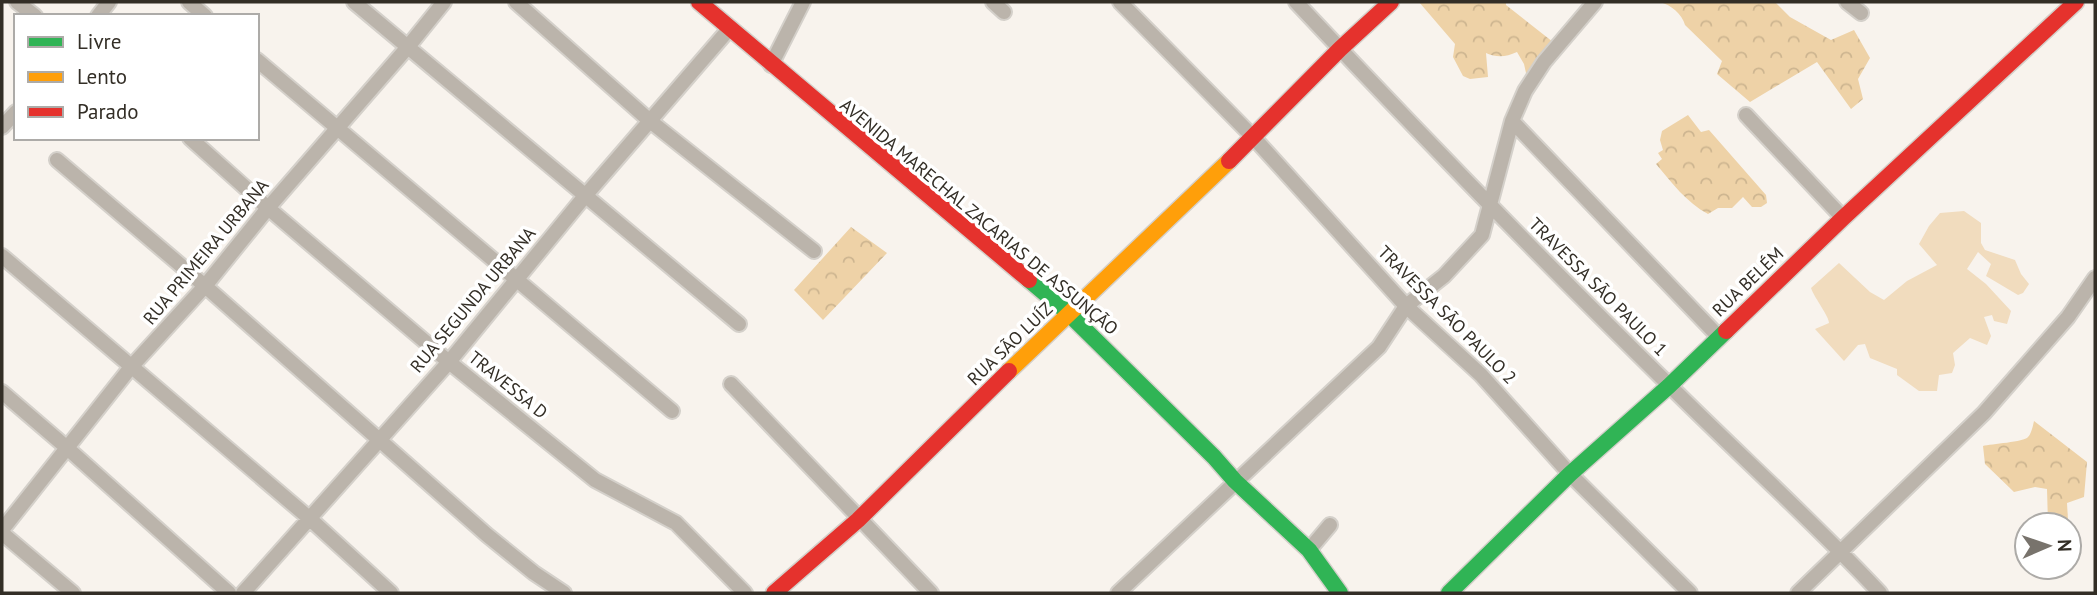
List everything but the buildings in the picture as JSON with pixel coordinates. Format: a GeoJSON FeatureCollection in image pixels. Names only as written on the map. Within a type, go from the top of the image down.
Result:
{"type":"FeatureCollection","features":[{"type":"Feature","properties":{"kind":"street"},"geometry":{"type":"LineString","coordinates":[[17,2],[32,14]]}},
{"type":"Feature","properties":{"kind":"street"},"geometry":{"type":"LineString","coordinates":[[189,2],[203,14]]}},
{"type":"Feature","properties":{"kind":"street"},"geometry":{"type":"LineString","coordinates":[[354,2],[739,324]]}},
{"type":"Feature","properties":{"kind":"street","name":"RUA PRIMEIRA URBANA"},"geometry":{"type":"LineString","coordinates":[[2,531],[131,367],[205,286],[444,2]]}},
{"type":"Feature","properties":{"kind":"street"},"geometry":{"type":"LineString","coordinates":[[516,2],[650,121],[814,251]]}},
{"type":"Feature","properties":{"kind":"street","name":"AVENIDA MARECHAL ZACARIAS DE ASSUNÇÃO"},"geometry":{"type":"LineString","coordinates":[[699,2],[1068,313],[1235,481],[1309,550],[1340,593]]}},
{"type":"Feature","properties":{"kind":"street"},"geometry":{"type":"LineString","coordinates":[[771,65],[803,2]]}},
{"type":"Feature","properties":{"kind":"street"},"geometry":{"type":"LineString","coordinates":[[993,2],[1004,12]]}},
{"type":"Feature","properties":{"kind":"street","name":"TRAVESSA SÃO PAULO 2"},"geometry":{"type":"LineString","coordinates":[[1120,2],[1254,138],[1406,306],[1481,375],[1570,474],[1682,591]]}},
{"type":"Feature","properties":{"kind":"street","name":"TRAVESSA SÃO PAULO 1"},"geometry":{"type":"LineString","coordinates":[[1296,2],[1489,206],[1669,386],[1841,551],[1880,593]]}},
{"type":"Feature","properties":{"kind":"street","name":"RUA SÃO LUÍZ"},"geometry":{"type":"LineString","coordinates":[[774,593],[858,520],[1391,2]]}},
{"type":"Feature","properties":{"kind":"street"},"geometry":{"type":"LineString","coordinates":[[1118,593],[1379,347],[1406,306],[1444,276],[1482,235],[1513,121],[1525,91],[1544,62],[1595,2]]}},
{"type":"Feature","properties":{"kind":"street"},"geometry":{"type":"LineString","coordinates":[[1847,2],[1861,13]]}},
{"type":"Feature","properties":{"kind":"street","name":"RUA BELÉM"},"geometry":{"type":"LineString","coordinates":[[1449,593],[1570,474],[1669,386],[1843,218],[2076,2]]}},
{"type":"Feature","properties":{"kind":"street","name":"RUA SEGUNDA URBANA"},"geometry":{"type":"LineString","coordinates":[[243,593],[449,362],[516,278],[730,28]]}},
{"type":"Feature","properties":{"kind":"street"},"geometry":{"type":"LineString","coordinates":[[259,62],[673,411]]}},
{"type":"Feature","properties":{"kind":"street"},"geometry":{"type":"LineString","coordinates":[[2,127],[14,113]]}},
{"type":"Feature","properties":{"kind":"street"},"geometry":{"type":"LineString","coordinates":[[1746,115],[1843,218]]}},
{"type":"Feature","properties":{"kind":"street"},"geometry":{"type":"LineString","coordinates":[[1513,121],[1718,336]]}},
{"type":"Feature","properties":{"kind":"street","name":"TRAVESSA D"},"geometry":{"type":"LineString","coordinates":[[192,140],[449,362],[595,481],[676,523],[745,593]]}},
{"type":"Feature","properties":{"kind":"street"},"geometry":{"type":"LineString","coordinates":[[57,160],[205,286],[487,535],[564,593]]}},
{"type":"Feature","properties":{"kind":"street"},"geometry":{"type":"LineString","coordinates":[[2,256],[309,518],[391,593]]}},
{"type":"Feature","properties":{"kind":"street"},"geometry":{"type":"LineString","coordinates":[[1798,593],[1984,413],[2093,286]]}},
{"type":"Feature","properties":{"kind":"street"},"geometry":{"type":"LineString","coordinates":[[731,384],[930,593]]}},
{"type":"Feature","properties":{"kind":"street"},"geometry":{"type":"LineString","coordinates":[[2,392],[229,593]]}},
{"type":"Feature","properties":{"kind":"street"},"geometry":{"type":"LineString","coordinates":[[1309,550],[1330,525]]}},
{"type":"Feature","properties":{"kind":"street"},"geometry":{"type":"LineString","coordinates":[[2,531],[73,593]]}},
{"type":"Feature","properties":{"kind":"shaded area"},"geometry":{"type":"Polygon","coordinates":[[[1964,211],[1981,223],[1981,243],[1985,250],[2015,260],[2029,284],[2023,293],[2018,295],[1986,276],[1991,264],[1978,252],[1967,269],[1986,284],[2011,311],[2007,324],[1994,321],[1992,315],[1984,317],[1991,336],[1987,345],[1970,338],[1953,353],[1955,365],[1952,373],[1939,375],[1937,391],[1919,391],[1897,375],[1897,369],[1870,358],[1865,344],[1858,345],[1844,361],[1815,329],[1829,323],[1811,288],[1839,263],[1870,292],[1884,300],[1907,281],[1937,265],[1919,244],[1940,213],[1964,211]]]}},
{"type":"Feature","properties":{"kind":"green space"},"geometry":{"type":"Polygon","coordinates":[[[1419,2],[1506,2],[1506,5],[1553,42],[1531,73],[1526,73],[1517,52],[1502,56],[1486,53],[1488,77],[1470,79],[1463,76],[1453,57],[1455,44],[1419,2]]]}},
{"type":"Feature","properties":{"kind":"green space"},"geometry":{"type":"Polygon","coordinates":[[[1660,2],[1775,2],[1790,17],[1831,40],[1854,30],[1870,58],[1858,79],[1863,99],[1851,109],[1817,62],[1750,102],[1717,74],[1722,61],[1685,25],[1676,10],[1660,2]]]}},
{"type":"Feature","properties":{"kind":"green space"},"geometry":{"type":"Polygon","coordinates":[[[1688,115],[1701,132],[1709,130],[1766,195],[1767,203],[1761,207],[1752,207],[1743,197],[1732,208],[1718,208],[1708,214],[1693,204],[1674,185],[1656,164],[1662,159],[1658,153],[1663,150],[1660,140],[1662,131],[1688,115]]]}},
{"type":"Feature","properties":{"kind":"green space"},"geometry":{"type":"Polygon","coordinates":[[[851,227],[887,253],[823,320],[794,290],[851,227]]]}},
{"type":"Feature","properties":{"kind":"green space"},"geometry":{"type":"Polygon","coordinates":[[[2034,421],[2087,462],[2084,497],[2067,503],[2067,511],[2048,511],[2047,489],[2035,487],[2014,492],[1985,464],[1983,446],[2014,442],[2025,439],[2030,434],[2034,421]]]}},
{"type":"Feature","properties":{"kind":"traffic: fast"},"geometry":{"type":"LineString","coordinates":[[1029,280],[1068,313],[1235,481],[1309,550],[1340,593]]}},
{"type":"Feature","properties":{"kind":"traffic: fast"},"geometry":{"type":"LineString","coordinates":[[1449,593],[1570,474],[1726,331]]}},
{"type":"Feature","properties":{"kind":"traffic: slow"},"geometry":{"type":"LineString","coordinates":[[1009,371],[1229,161]]}},
{"type":"Feature","properties":{"kind":"traffic: jam"},"geometry":{"type":"LineString","coordinates":[[699,2],[1029,280]]}},
{"type":"Feature","properties":{"kind":"traffic: jam"},"geometry":{"type":"LineString","coordinates":[[1229,161],[1340,49],[1391,2]]}},
{"type":"Feature","properties":{"kind":"traffic: jam"},"geometry":{"type":"LineString","coordinates":[[1726,331],[1843,218],[2076,2]]}},
{"type":"Feature","properties":{"kind":"traffic: jam"},"geometry":{"type":"LineString","coordinates":[[774,593],[858,520],[1009,371]]}}]}
